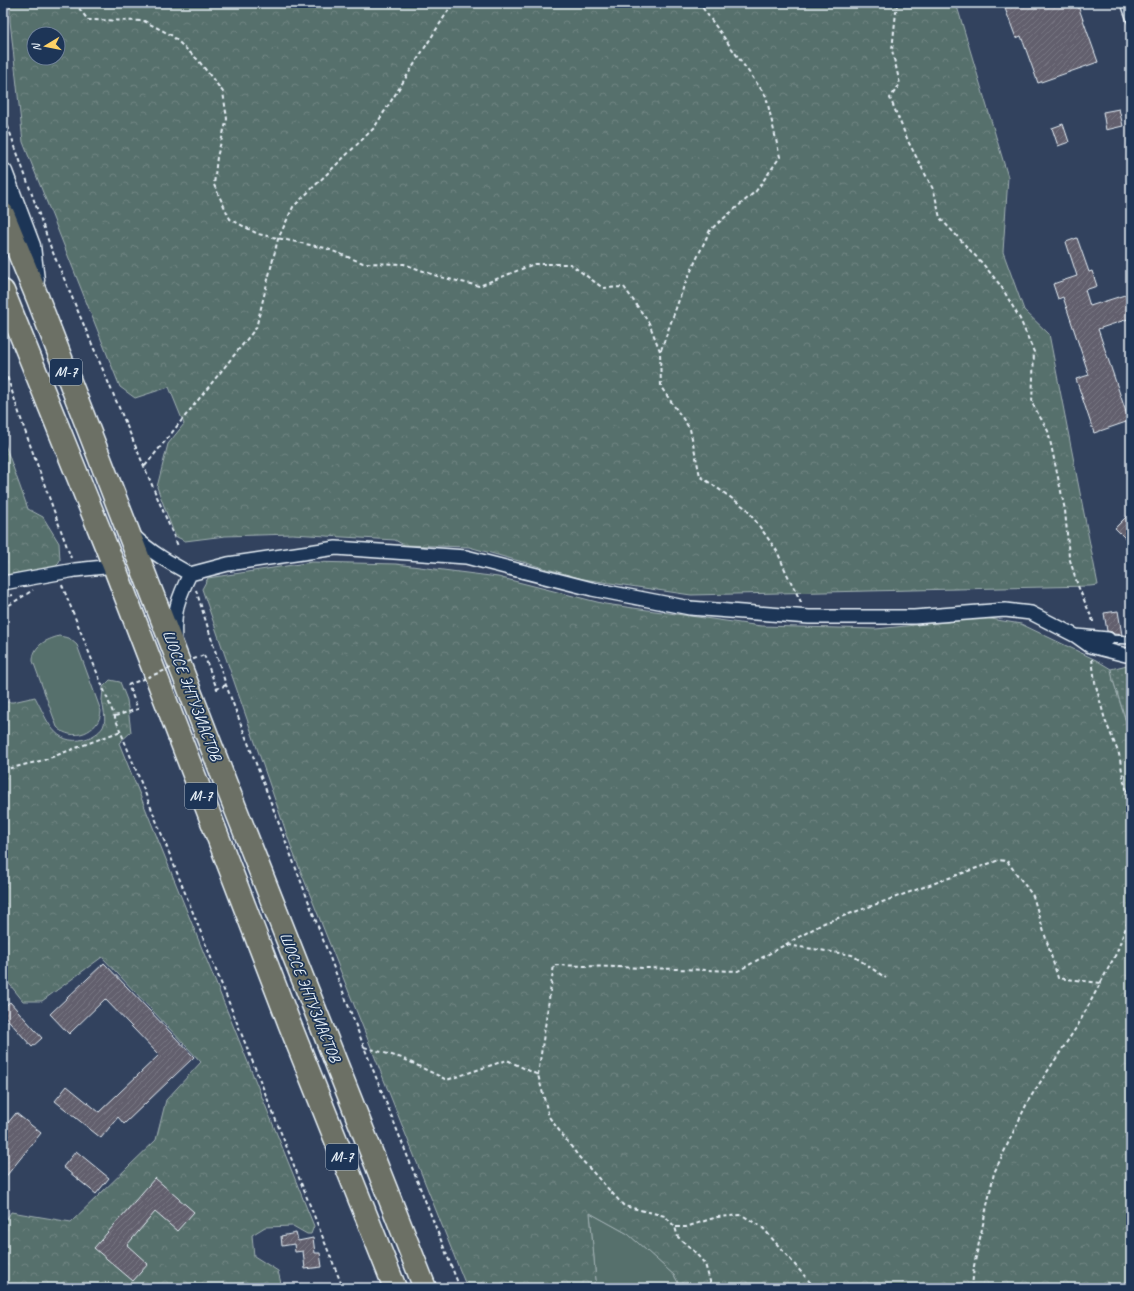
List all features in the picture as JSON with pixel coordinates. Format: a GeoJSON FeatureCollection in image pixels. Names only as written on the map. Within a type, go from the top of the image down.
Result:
{"type":"FeatureCollection","features":[{"type":"Feature","properties":{"kind":"highway","name":"ШОССЕ ЭНТУЗИАСТОВ"},"geometry":{"type":"LineString","coordinates":[[3,214],[38,299],[425,1288]]}},
{"type":"Feature","properties":{"kind":"highway","name":"ШОССЕ ЭНТУЗИАСТОВ"},"geometry":{"type":"LineString","coordinates":[[5,299],[114,566],[290,1025],[395,1288]]}},
{"type":"Feature","properties":{"kind":"main road"},"geometry":{"type":"LineString","coordinates":[[3,172],[31,246],[38,299]]}},
{"type":"Feature","properties":{"kind":"street"},"geometry":{"type":"LineString","coordinates":[[128,530],[144,545],[192,580]]}},
{"type":"Feature","properties":{"kind":"street"},"geometry":{"type":"LineString","coordinates":[[177,656],[174,628],[177,604],[192,580],[228,564],[336,548],[466,557],[592,589],[690,608],[809,618],[914,617],[1006,610],[1031,613],[1076,636],[1098,641],[1126,654],[1131,654]]}},
{"type":"Feature","properties":{"kind":"street"},"geometry":{"type":"LineString","coordinates":[[3,583],[75,570],[114,566]]}},
{"type":"Feature","properties":{"kind":"lane"},"geometry":{"type":"LineString","coordinates":[[1125,3],[1131,20]]}},
{"type":"Feature","properties":{"kind":"lane"},"geometry":{"type":"LineString","coordinates":[[1098,641],[1131,640]]}},
{"type":"Feature","properties":{"kind":"path"},"geometry":{"type":"LineString","coordinates":[[75,3],[88,20],[144,21],[171,35],[198,60],[223,92],[227,119],[217,157],[214,185],[230,219],[258,234],[325,248],[364,263],[404,264],[440,277],[479,286],[534,264],[570,264],[602,288],[624,287],[650,323],[660,351],[661,388],[690,429],[700,476],[747,509],[777,551],[809,618]]}},
{"type":"Feature","properties":{"kind":"path"},"geometry":{"type":"LineString","coordinates":[[145,466],[256,328],[278,239],[293,207],[374,128],[453,3]]}},
{"type":"Feature","properties":{"kind":"path"},"geometry":{"type":"LineString","coordinates":[[660,351],[684,286],[710,230],[756,191],[780,157],[766,96],[702,6],[697,3]]}},
{"type":"Feature","properties":{"kind":"path"},"geometry":{"type":"LineString","coordinates":[[897,3],[892,50],[900,84],[890,98],[934,191],[940,218],[983,264],[1001,286],[1020,319],[1034,352],[1032,403],[1048,430],[1065,510],[1069,558],[1078,586],[1093,620],[1098,641],[1095,682],[1105,720],[1119,754],[1124,782],[1131,802]]}},
{"type":"Feature","properties":{"kind":"path"},"geometry":{"type":"LineString","coordinates":[[3,114],[51,248],[178,546]]}},
{"type":"Feature","properties":{"kind":"path"},"geometry":{"type":"LineString","coordinates":[[3,364],[24,428],[75,570]]}},
{"type":"Feature","properties":{"kind":"path"},"geometry":{"type":"LineString","coordinates":[[192,580],[226,685],[364,1047],[460,1288]]}},
{"type":"Feature","properties":{"kind":"path"},"geometry":{"type":"LineString","coordinates":[[61,582],[343,1288]]}},
{"type":"Feature","properties":{"kind":"path"},"geometry":{"type":"LineString","coordinates":[[3,609],[34,590]]}},
{"type":"Feature","properties":{"kind":"path"},"geometry":{"type":"LineString","coordinates":[[115,716],[138,708],[128,685],[204,654],[217,689],[226,685]]}},
{"type":"Feature","properties":{"kind":"path"},"geometry":{"type":"LineString","coordinates":[[3,770],[44,760],[121,731]]}},
{"type":"Feature","properties":{"kind":"path"},"geometry":{"type":"LineString","coordinates":[[712,1288],[705,1264],[693,1250],[678,1237],[675,1227],[665,1216],[624,1206],[579,1157],[549,1117],[538,1075],[554,965],[738,971],[824,923],[999,860],[1007,861],[1034,896],[1058,978],[1101,983]]}},
{"type":"Feature","properties":{"kind":"path"},"geometry":{"type":"LineString","coordinates":[[972,1288],[974,1266],[994,1173],[1028,1101],[1078,1025],[1101,983],[1117,952],[1131,913]]}},
{"type":"Feature","properties":{"kind":"path"},"geometry":{"type":"LineString","coordinates":[[786,944],[852,955],[886,978]]}},
{"type":"Feature","properties":{"kind":"path"},"geometry":{"type":"LineString","coordinates":[[364,1047],[402,1058],[447,1080],[507,1060],[538,1075]]}},
{"type":"Feature","properties":{"kind":"path"},"geometry":{"type":"LineString","coordinates":[[675,1227],[686,1227],[717,1216],[742,1215],[763,1228],[815,1288]]}},
{"type":"Feature","properties":{"kind":"green space"},"geometry":{"type":"Polygon","coordinates":[[[10,3],[956,3],[1008,177],[1003,252],[1024,310],[1049,334],[1098,585],[691,595],[583,579],[469,547],[404,545],[395,540],[292,534],[225,536],[185,541],[175,536],[157,487],[168,444],[184,424],[169,387],[135,398],[120,387],[23,142],[10,21],[10,3]]]}},
{"type":"Feature","properties":{"kind":"green space"},"geometry":{"type":"Polygon","coordinates":[[[3,439],[28,509],[43,517],[59,543],[60,560],[56,567],[3,576],[3,439]]]}},
{"type":"Feature","properties":{"kind":"green space"},"geometry":{"type":"Polygon","coordinates":[[[312,562],[396,564],[498,577],[605,604],[761,626],[876,629],[985,618],[1021,624],[1096,660],[1111,669],[1131,738],[1131,1288],[681,1288],[674,1275],[628,1234],[590,1213],[596,1281],[588,1288],[467,1288],[293,852],[202,589],[208,578],[312,562]]]}},
{"type":"Feature","properties":{"kind":"green space"},"geometry":{"type":"Polygon","coordinates":[[[59,636],[69,638],[77,645],[101,711],[96,725],[91,730],[77,735],[63,732],[57,727],[33,661],[35,651],[41,644],[49,639],[59,636]]]}},
{"type":"Feature","properties":{"kind":"green space"},"geometry":{"type":"Polygon","coordinates":[[[1131,664],[1131,736],[1113,680],[1111,669],[1131,664]]]}},
{"type":"Feature","properties":{"kind":"green space"},"geometry":{"type":"Polygon","coordinates":[[[110,680],[120,682],[127,700],[131,732],[119,743],[314,1226],[311,1234],[307,1234],[293,1226],[265,1227],[252,1235],[254,1256],[278,1271],[282,1288],[3,1288],[3,1225],[11,1212],[71,1222],[156,1140],[166,1100],[201,1062],[102,957],[42,1001],[23,1001],[3,976],[3,702],[13,702],[35,697],[48,722],[59,735],[66,739],[85,739],[95,734],[103,727],[105,717],[102,700],[103,687],[110,680]]]}},
{"type":"Feature","properties":{"kind":"green space"},"geometry":{"type":"Polygon","coordinates":[[[590,1213],[628,1234],[674,1275],[681,1288],[588,1288],[596,1281],[590,1213]]]}},
{"type":"Feature","properties":{"kind":"building"},"geometry":{"type":"Polygon","coordinates":[[[1003,3],[1077,3],[1098,62],[1038,83],[1021,36],[1016,38],[1003,3]]]}},
{"type":"Feature","properties":{"kind":"building"},"geometry":{"type":"Polygon","coordinates":[[[1119,109],[1123,126],[1106,130],[1103,112],[1119,109]]]}},
{"type":"Feature","properties":{"kind":"building"},"geometry":{"type":"Polygon","coordinates":[[[1063,124],[1069,142],[1058,146],[1052,128],[1063,124]]]}},
{"type":"Feature","properties":{"kind":"building"},"geometry":{"type":"Polygon","coordinates":[[[1077,238],[1089,272],[1092,271],[1097,286],[1085,290],[1090,306],[1131,293],[1131,318],[1098,329],[1129,421],[1094,433],[1076,379],[1089,375],[1063,297],[1058,299],[1053,284],[1077,276],[1066,242],[1077,238]]]}},
{"type":"Feature","properties":{"kind":"building"},"geometry":{"type":"Polygon","coordinates":[[[1131,512],[1131,544],[1115,528],[1131,512]]]}},
{"type":"Feature","properties":{"kind":"building"},"geometry":{"type":"Polygon","coordinates":[[[1118,611],[1122,635],[1107,631],[1104,613],[1118,611]]]}},
{"type":"Feature","properties":{"kind":"building"},"geometry":{"type":"Polygon","coordinates":[[[104,963],[194,1057],[124,1124],[118,1117],[101,1138],[55,1101],[67,1086],[99,1112],[159,1055],[105,999],[69,1034],[50,1014],[104,963]]]}},
{"type":"Feature","properties":{"kind":"building"},"geometry":{"type":"Polygon","coordinates":[[[10,1002],[42,1038],[32,1047],[3,1014],[3,1008],[10,1002]]]}},
{"type":"Feature","properties":{"kind":"building"},"geometry":{"type":"Polygon","coordinates":[[[16,1113],[41,1133],[3,1180],[3,1129],[16,1113]]]}},
{"type":"Feature","properties":{"kind":"building"},"geometry":{"type":"Polygon","coordinates":[[[76,1151],[109,1178],[96,1194],[63,1167],[76,1151]]]}},
{"type":"Feature","properties":{"kind":"building"},"geometry":{"type":"Polygon","coordinates":[[[155,1178],[194,1212],[177,1231],[155,1212],[127,1245],[148,1264],[133,1281],[94,1248],[155,1178]]]}},
{"type":"Feature","properties":{"kind":"building"},"geometry":{"type":"Polygon","coordinates":[[[296,1233],[298,1241],[313,1238],[315,1253],[320,1253],[322,1267],[305,1269],[303,1251],[295,1252],[294,1244],[282,1246],[281,1236],[296,1233]]]}}]}
